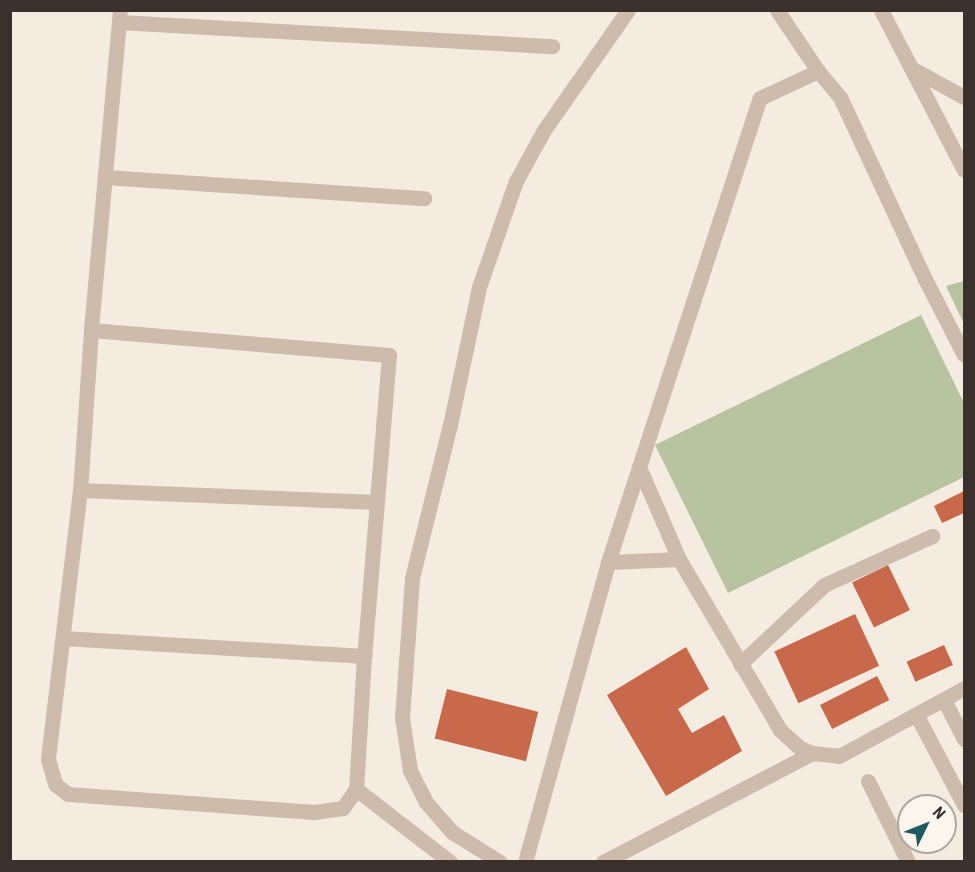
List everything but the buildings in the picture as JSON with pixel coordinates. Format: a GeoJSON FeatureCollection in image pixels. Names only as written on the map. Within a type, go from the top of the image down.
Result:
{"type":"FeatureCollection","features":[{"type":"Feature","properties":{"kind":"street"},"geometry":{"type":"LineString","coordinates":[[500,861],[452,832],[426,802],[410,770],[402,718],[412,578],[450,425],[479,287],[516,181],[544,130],[628,10]]}},
{"type":"Feature","properties":{"kind":"street"},"geometry":{"type":"LineString","coordinates":[[777,10],[818,71],[840,97],[964,355]]}},
{"type":"Feature","properties":{"kind":"street"},"geometry":{"type":"LineString","coordinates":[[881,10],[964,170]]}},
{"type":"Feature","properties":{"kind":"street"},"geometry":{"type":"LineString","coordinates":[[91,330],[389,355],[364,656],[356,789],[343,808],[314,812],[68,794],[55,784],[48,759],[80,490],[91,330],[120,16],[552,46]]}},
{"type":"Feature","properties":{"kind":"street"},"geometry":{"type":"LineString","coordinates":[[911,68],[964,97]]}},
{"type":"Feature","properties":{"kind":"street"},"geometry":{"type":"LineString","coordinates":[[525,861],[608,562],[760,98],[818,71]]}},
{"type":"Feature","properties":{"kind":"street"},"geometry":{"type":"LineString","coordinates":[[105,177],[424,198]]}},
{"type":"Feature","properties":{"kind":"street"},"geometry":{"type":"LineString","coordinates":[[639,467],[680,560],[780,730],[795,744],[812,753],[839,756],[917,716],[964,688]]}},
{"type":"Feature","properties":{"kind":"street"},"geometry":{"type":"LineString","coordinates":[[80,490],[377,502]]}},
{"type":"Feature","properties":{"kind":"street"},"geometry":{"type":"LineString","coordinates":[[740,664],[824,585],[932,536]]}},
{"type":"Feature","properties":{"kind":"street"},"geometry":{"type":"LineString","coordinates":[[608,562],[680,560]]}},
{"type":"Feature","properties":{"kind":"street"},"geometry":{"type":"LineString","coordinates":[[63,638],[364,656]]}},
{"type":"Feature","properties":{"kind":"street"},"geometry":{"type":"LineString","coordinates":[[944,700],[964,739]]}},
{"type":"Feature","properties":{"kind":"street"},"geometry":{"type":"LineString","coordinates":[[917,716],[964,805]]}},
{"type":"Feature","properties":{"kind":"street"},"geometry":{"type":"LineString","coordinates":[[603,861],[812,753]]}},
{"type":"Feature","properties":{"kind":"street"},"geometry":{"type":"LineString","coordinates":[[868,781],[908,861]]}},
{"type":"Feature","properties":{"kind":"street"},"geometry":{"type":"LineString","coordinates":[[356,789],[450,861]]}},
{"type":"Feature","properties":{"kind":"green space"},"geometry":{"type":"Polygon","coordinates":[[[964,281],[964,324],[946,286],[964,281]]]}},
{"type":"Feature","properties":{"kind":"green space"},"geometry":{"type":"Polygon","coordinates":[[[921,315],[964,403],[964,477],[728,593],[655,445],[921,315]]]}}]}
